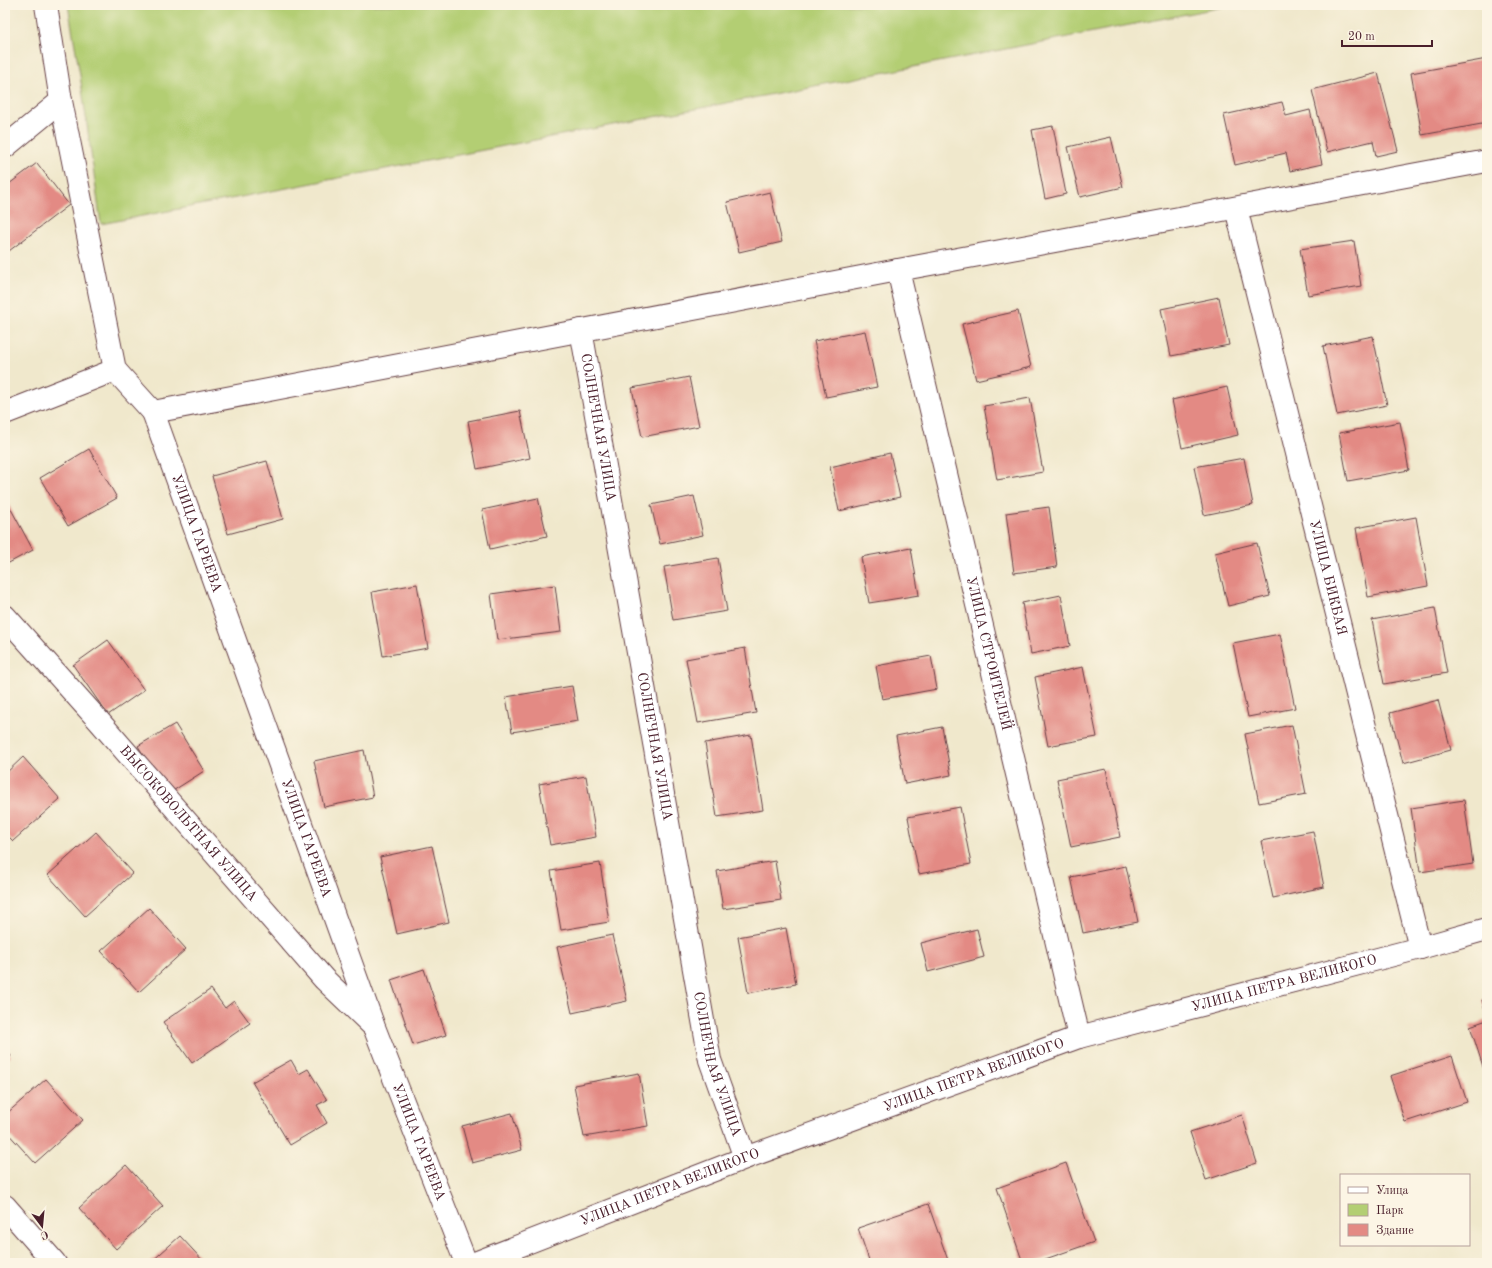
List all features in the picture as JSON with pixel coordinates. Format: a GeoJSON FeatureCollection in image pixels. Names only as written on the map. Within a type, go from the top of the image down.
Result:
{"type":"FeatureCollection","features":[{"type":"Feature","properties":{"kind":"street"},"geometry":{"type":"LineString","coordinates":[[46,5],[61,101],[115,370],[153,412],[898,270],[1487,161]]}},
{"type":"Feature","properties":{"kind":"street"},"geometry":{"type":"LineString","coordinates":[[5,147],[61,101]]}},
{"type":"Feature","properties":{"kind":"street","name":"УЛИЦА БИКБАЯ"},"geometry":{"type":"LineString","coordinates":[[1236,208],[1420,948]]}},
{"type":"Feature","properties":{"kind":"street","name":"УЛИЦА СТРОИТЕЛЕЙ"},"geometry":{"type":"LineString","coordinates":[[898,270],[1079,1037]]}},
{"type":"Feature","properties":{"kind":"street","name":"СОЛНЕЧНАЯ УЛИЦА"},"geometry":{"type":"LineString","coordinates":[[581,330],[710,1060],[745,1158]]}},
{"type":"Feature","properties":{"kind":"street"},"geometry":{"type":"LineString","coordinates":[[5,413],[115,370]]}},
{"type":"Feature","properties":{"kind":"street","name":"УЛИЦА ГАРЕЕВА"},"geometry":{"type":"LineString","coordinates":[[153,412],[374,1027],[466,1263]]}},
{"type":"Feature","properties":{"kind":"street","name":"ВЫСОКОВОЛЬТНАЯ УЛИЦА"},"geometry":{"type":"LineString","coordinates":[[5,616],[99,721],[324,979],[374,1027]]}},
{"type":"Feature","properties":{"kind":"street","name":"УЛИЦА ПЕТРА ВЕЛИКОГО"},"geometry":{"type":"LineString","coordinates":[[475,1263],[745,1158],[1079,1037],[1420,948],[1487,929]]}},
{"type":"Feature","properties":{"kind":"street"},"geometry":{"type":"LineString","coordinates":[[5,1206],[47,1260]]}},
{"type":"Feature","properties":{"kind":"green space"},"geometry":{"type":"Polygon","coordinates":[[[68,5],[1233,5],[101,224],[80,75],[68,5]]]}},
{"type":"Feature","properties":{"kind":"building"},"geometry":{"type":"Polygon","coordinates":[[[1487,59],[1487,123],[1422,135],[1411,73],[1487,59]]]}},
{"type":"Feature","properties":{"kind":"building"},"geometry":{"type":"Polygon","coordinates":[[[1378,73],[1398,151],[1376,156],[1373,141],[1327,152],[1312,90],[1378,73]]]}},
{"type":"Feature","properties":{"kind":"building"},"geometry":{"type":"Polygon","coordinates":[[[1282,102],[1286,116],[1310,110],[1322,164],[1290,171],[1286,153],[1235,165],[1224,115],[1282,102]]]}},
{"type":"Feature","properties":{"kind":"building"},"geometry":{"type":"Polygon","coordinates":[[[1053,126],[1066,194],[1045,199],[1032,130],[1053,126]]]}},
{"type":"Feature","properties":{"kind":"building"},"geometry":{"type":"Polygon","coordinates":[[[1111,137],[1123,187],[1080,197],[1068,147],[1111,137]]]}},
{"type":"Feature","properties":{"kind":"building"},"geometry":{"type":"Polygon","coordinates":[[[37,163],[69,205],[5,254],[5,187],[37,163]]]}},
{"type":"Feature","properties":{"kind":"building"},"geometry":{"type":"Polygon","coordinates":[[[770,192],[782,242],[739,252],[727,202],[770,192]]]}},
{"type":"Feature","properties":{"kind":"building"},"geometry":{"type":"Polygon","coordinates":[[[1354,241],[1361,286],[1308,295],[1300,249],[1354,241]]]}},
{"type":"Feature","properties":{"kind":"building"},"geometry":{"type":"Polygon","coordinates":[[[1219,297],[1229,345],[1171,356],[1161,309],[1219,297]]]}},
{"type":"Feature","properties":{"kind":"building"},"geometry":{"type":"Polygon","coordinates":[[[1018,311],[1031,367],[976,380],[962,324],[1018,311]]]}},
{"type":"Feature","properties":{"kind":"building"},"geometry":{"type":"Polygon","coordinates":[[[865,331],[877,387],[826,397],[814,341],[865,331]]]}},
{"type":"Feature","properties":{"kind":"building"},"geometry":{"type":"Polygon","coordinates":[[[1373,336],[1387,405],[1337,415],[1323,346],[1373,336]]]}},
{"type":"Feature","properties":{"kind":"building"},"geometry":{"type":"Polygon","coordinates":[[[689,377],[699,426],[642,437],[632,388],[689,377]]]}},
{"type":"Feature","properties":{"kind":"building"},"geometry":{"type":"Polygon","coordinates":[[[1227,387],[1238,435],[1182,448],[1172,400],[1227,387]]]}},
{"type":"Feature","properties":{"kind":"building"},"geometry":{"type":"Polygon","coordinates":[[[1030,398],[1043,472],[997,480],[984,406],[1030,398]]]}},
{"type":"Feature","properties":{"kind":"building"},"geometry":{"type":"Polygon","coordinates":[[[520,411],[530,458],[477,469],[468,421],[520,411]]]}},
{"type":"Feature","properties":{"kind":"building"},"geometry":{"type":"Polygon","coordinates":[[[1400,422],[1409,470],[1348,481],[1339,433],[1400,422]]]}},
{"type":"Feature","properties":{"kind":"building"},"geometry":{"type":"Polygon","coordinates":[[[89,449],[117,498],[68,526],[40,478],[89,449]]]}},
{"type":"Feature","properties":{"kind":"building"},"geometry":{"type":"Polygon","coordinates":[[[890,453],[900,497],[839,511],[830,467],[890,453]]]}},
{"type":"Feature","properties":{"kind":"building"},"geometry":{"type":"Polygon","coordinates":[[[1244,458],[1253,505],[1204,515],[1194,467],[1244,458]]]}},
{"type":"Feature","properties":{"kind":"building"},"geometry":{"type":"Polygon","coordinates":[[[267,461],[283,519],[228,534],[212,476],[267,461]]]}},
{"type":"Feature","properties":{"kind":"building"},"geometry":{"type":"Polygon","coordinates":[[[694,496],[703,535],[660,544],[651,505],[694,496]]]}},
{"type":"Feature","properties":{"kind":"building"},"geometry":{"type":"Polygon","coordinates":[[[5,498],[33,550],[5,565],[5,498]]]}},
{"type":"Feature","properties":{"kind":"building"},"geometry":{"type":"Polygon","coordinates":[[[538,498],[547,536],[490,549],[482,510],[538,498]]]}},
{"type":"Feature","properties":{"kind":"building"},"geometry":{"type":"Polygon","coordinates":[[[1049,507],[1057,567],[1014,573],[1006,513],[1049,507]]]}},
{"type":"Feature","properties":{"kind":"building"},"geometry":{"type":"Polygon","coordinates":[[[1416,517],[1428,586],[1368,597],[1356,528],[1416,517]]]}},
{"type":"Feature","properties":{"kind":"building"},"geometry":{"type":"Polygon","coordinates":[[[1257,543],[1270,596],[1228,606],[1215,553],[1257,543]]]}},
{"type":"Feature","properties":{"kind":"building"},"geometry":{"type":"Polygon","coordinates":[[[911,548],[919,595],[869,603],[861,557],[911,548]]]}},
{"type":"Feature","properties":{"kind":"building"},"geometry":{"type":"Polygon","coordinates":[[[718,558],[727,611],[673,620],[664,567],[718,558]]]}},
{"type":"Feature","properties":{"kind":"building"},"geometry":{"type":"Polygon","coordinates":[[[417,584],[428,648],[383,656],[372,592],[417,584]]]}},
{"type":"Feature","properties":{"kind":"building"},"geometry":{"type":"Polygon","coordinates":[[[555,585],[561,632],[497,640],[491,594],[555,585]]]}},
{"type":"Feature","properties":{"kind":"building"},"geometry":{"type":"Polygon","coordinates":[[[1061,595],[1070,646],[1031,654],[1022,603],[1061,595]]]}},
{"type":"Feature","properties":{"kind":"building"},"geometry":{"type":"Polygon","coordinates":[[[1435,608],[1447,673],[1384,684],[1372,620],[1435,608]]]}},
{"type":"Feature","properties":{"kind":"building"},"geometry":{"type":"Polygon","coordinates":[[[1280,634],[1295,708],[1248,717],[1233,643],[1280,634]]]}},
{"type":"Feature","properties":{"kind":"building"},"geometry":{"type":"Polygon","coordinates":[[[108,640],[144,690],[108,715],[73,665],[108,640]]]}},
{"type":"Feature","properties":{"kind":"building"},"geometry":{"type":"Polygon","coordinates":[[[745,648],[756,713],[698,723],[686,659],[745,648]]]}},
{"type":"Feature","properties":{"kind":"building"},"geometry":{"type":"Polygon","coordinates":[[[931,656],[937,689],[882,699],[876,666],[931,656]]]}},
{"type":"Feature","properties":{"kind":"building"},"geometry":{"type":"Polygon","coordinates":[[[1083,667],[1097,737],[1048,746],[1035,677],[1083,667]]]}},
{"type":"Feature","properties":{"kind":"building"},"geometry":{"type":"Polygon","coordinates":[[[572,686],[578,721],[512,732],[506,697],[572,686]]]}},
{"type":"Feature","properties":{"kind":"building"},"geometry":{"type":"Polygon","coordinates":[[[1438,700],[1451,750],[1403,763],[1390,713],[1438,700]]]}},
{"type":"Feature","properties":{"kind":"building"},"geometry":{"type":"Polygon","coordinates":[[[175,724],[204,771],[168,794],[138,746],[175,724]]]}},
{"type":"Feature","properties":{"kind":"building"},"geometry":{"type":"Polygon","coordinates":[[[1292,725],[1306,794],[1259,803],[1245,734],[1292,725]]]}},
{"type":"Feature","properties":{"kind":"building"},"geometry":{"type":"Polygon","coordinates":[[[942,727],[951,775],[905,784],[896,736],[942,727]]]}},
{"type":"Feature","properties":{"kind":"building"},"geometry":{"type":"Polygon","coordinates":[[[751,735],[763,810],[717,817],[705,743],[751,735]]]}},
{"type":"Feature","properties":{"kind":"building"},"geometry":{"type":"Polygon","coordinates":[[[364,750],[373,797],[324,807],[314,761],[364,750]]]}},
{"type":"Feature","properties":{"kind":"building"},"geometry":{"type":"Polygon","coordinates":[[[23,757],[60,799],[13,841],[5,833],[5,774],[23,757]]]}},
{"type":"Feature","properties":{"kind":"building"},"geometry":{"type":"Polygon","coordinates":[[[1106,769],[1120,837],[1071,847],[1057,779],[1106,769]]]}},
{"type":"Feature","properties":{"kind":"building"},"geometry":{"type":"Polygon","coordinates":[[[586,776],[596,837],[550,845],[539,784],[586,776]]]}},
{"type":"Feature","properties":{"kind":"building"},"geometry":{"type":"Polygon","coordinates":[[[1464,800],[1473,864],[1420,872],[1411,808],[1464,800]]]}},
{"type":"Feature","properties":{"kind":"building"},"geometry":{"type":"Polygon","coordinates":[[[960,807],[971,864],[919,874],[908,817],[960,807]]]}},
{"type":"Feature","properties":{"kind":"building"},"geometry":{"type":"Polygon","coordinates":[[[1313,831],[1324,887],[1273,898],[1261,841],[1313,831]]]}},
{"type":"Feature","properties":{"kind":"building"},"geometry":{"type":"Polygon","coordinates":[[[96,832],[133,873],[85,916],[48,875],[96,832]]]}},
{"type":"Feature","properties":{"kind":"building"},"geometry":{"type":"Polygon","coordinates":[[[432,846],[449,922],[397,934],[380,857],[432,846]]]}},
{"type":"Feature","properties":{"kind":"building"},"geometry":{"type":"Polygon","coordinates":[[[775,861],[781,900],[723,909],[717,871],[775,861]]]}},
{"type":"Feature","properties":{"kind":"building"},"geometry":{"type":"Polygon","coordinates":[[[600,863],[609,922],[561,930],[551,871],[600,863]]]}},
{"type":"Feature","properties":{"kind":"building"},"geometry":{"type":"Polygon","coordinates":[[[1126,866],[1138,922],[1083,933],[1071,877],[1126,866]]]}},
{"type":"Feature","properties":{"kind":"building"},"geometry":{"type":"Polygon","coordinates":[[[149,908],[186,949],[139,992],[101,951],[149,908]]]}},
{"type":"Feature","properties":{"kind":"building"},"geometry":{"type":"Polygon","coordinates":[[[786,928],[796,984],[748,993],[738,937],[786,928]]]}},
{"type":"Feature","properties":{"kind":"building"},"geometry":{"type":"Polygon","coordinates":[[[977,929],[984,957],[928,972],[921,943],[977,929]]]}},
{"type":"Feature","properties":{"kind":"building"},"geometry":{"type":"Polygon","coordinates":[[[612,935],[627,1001],[572,1013],[557,947],[612,935]]]}},
{"type":"Feature","properties":{"kind":"building"},"geometry":{"type":"Polygon","coordinates":[[[424,969],[446,1035],[413,1045],[391,980],[424,969]]]}},
{"type":"Feature","properties":{"kind":"building"},"geometry":{"type":"Polygon","coordinates":[[[211,989],[225,1008],[234,1001],[250,1023],[192,1063],[163,1022],[211,989]]]}},
{"type":"Feature","properties":{"kind":"building"},"geometry":{"type":"Polygon","coordinates":[[[1487,998],[1487,1016],[1482,1000],[1487,998]]]}},
{"type":"Feature","properties":{"kind":"building"},"geometry":{"type":"Polygon","coordinates":[[[1487,1020],[1487,1079],[1470,1026],[1487,1020]]]}},
{"type":"Feature","properties":{"kind":"building"},"geometry":{"type":"Polygon","coordinates":[[[5,1049],[11,1056],[5,1062],[5,1049]]]}},
{"type":"Feature","properties":{"kind":"building"},"geometry":{"type":"Polygon","coordinates":[[[1452,1056],[1467,1102],[1405,1122],[1390,1076],[1452,1056]]]}},
{"type":"Feature","properties":{"kind":"building"},"geometry":{"type":"Polygon","coordinates":[[[291,1060],[299,1074],[308,1069],[327,1100],[317,1105],[327,1123],[290,1145],[252,1082],[291,1060]]]}},
{"type":"Feature","properties":{"kind":"building"},"geometry":{"type":"Polygon","coordinates":[[[639,1073],[648,1126],[584,1137],[574,1085],[639,1073]]]}},
{"type":"Feature","properties":{"kind":"building"},"geometry":{"type":"Polygon","coordinates":[[[46,1079],[83,1120],[35,1163],[5,1130],[5,1115],[46,1079]]]}},
{"type":"Feature","properties":{"kind":"building"},"geometry":{"type":"Polygon","coordinates":[[[512,1113],[522,1150],[472,1163],[462,1126],[512,1113]]]}},
{"type":"Feature","properties":{"kind":"building"},"geometry":{"type":"Polygon","coordinates":[[[1242,1115],[1257,1163],[1206,1180],[1190,1132],[1242,1115]]]}},
{"type":"Feature","properties":{"kind":"building"},"geometry":{"type":"Polygon","coordinates":[[[1066,1163],[1094,1242],[1034,1263],[1023,1263],[997,1188],[1066,1163]]]}},
{"type":"Feature","properties":{"kind":"building"},"geometry":{"type":"Polygon","coordinates":[[[126,1165],[163,1206],[116,1249],[79,1208],[126,1165]]]}},
{"type":"Feature","properties":{"kind":"building"},"geometry":{"type":"Polygon","coordinates":[[[928,1204],[949,1263],[870,1263],[858,1228],[928,1204]]]}},
{"type":"Feature","properties":{"kind":"building"},"geometry":{"type":"Polygon","coordinates":[[[180,1236],[205,1263],[150,1263],[180,1236]]]}}]}
